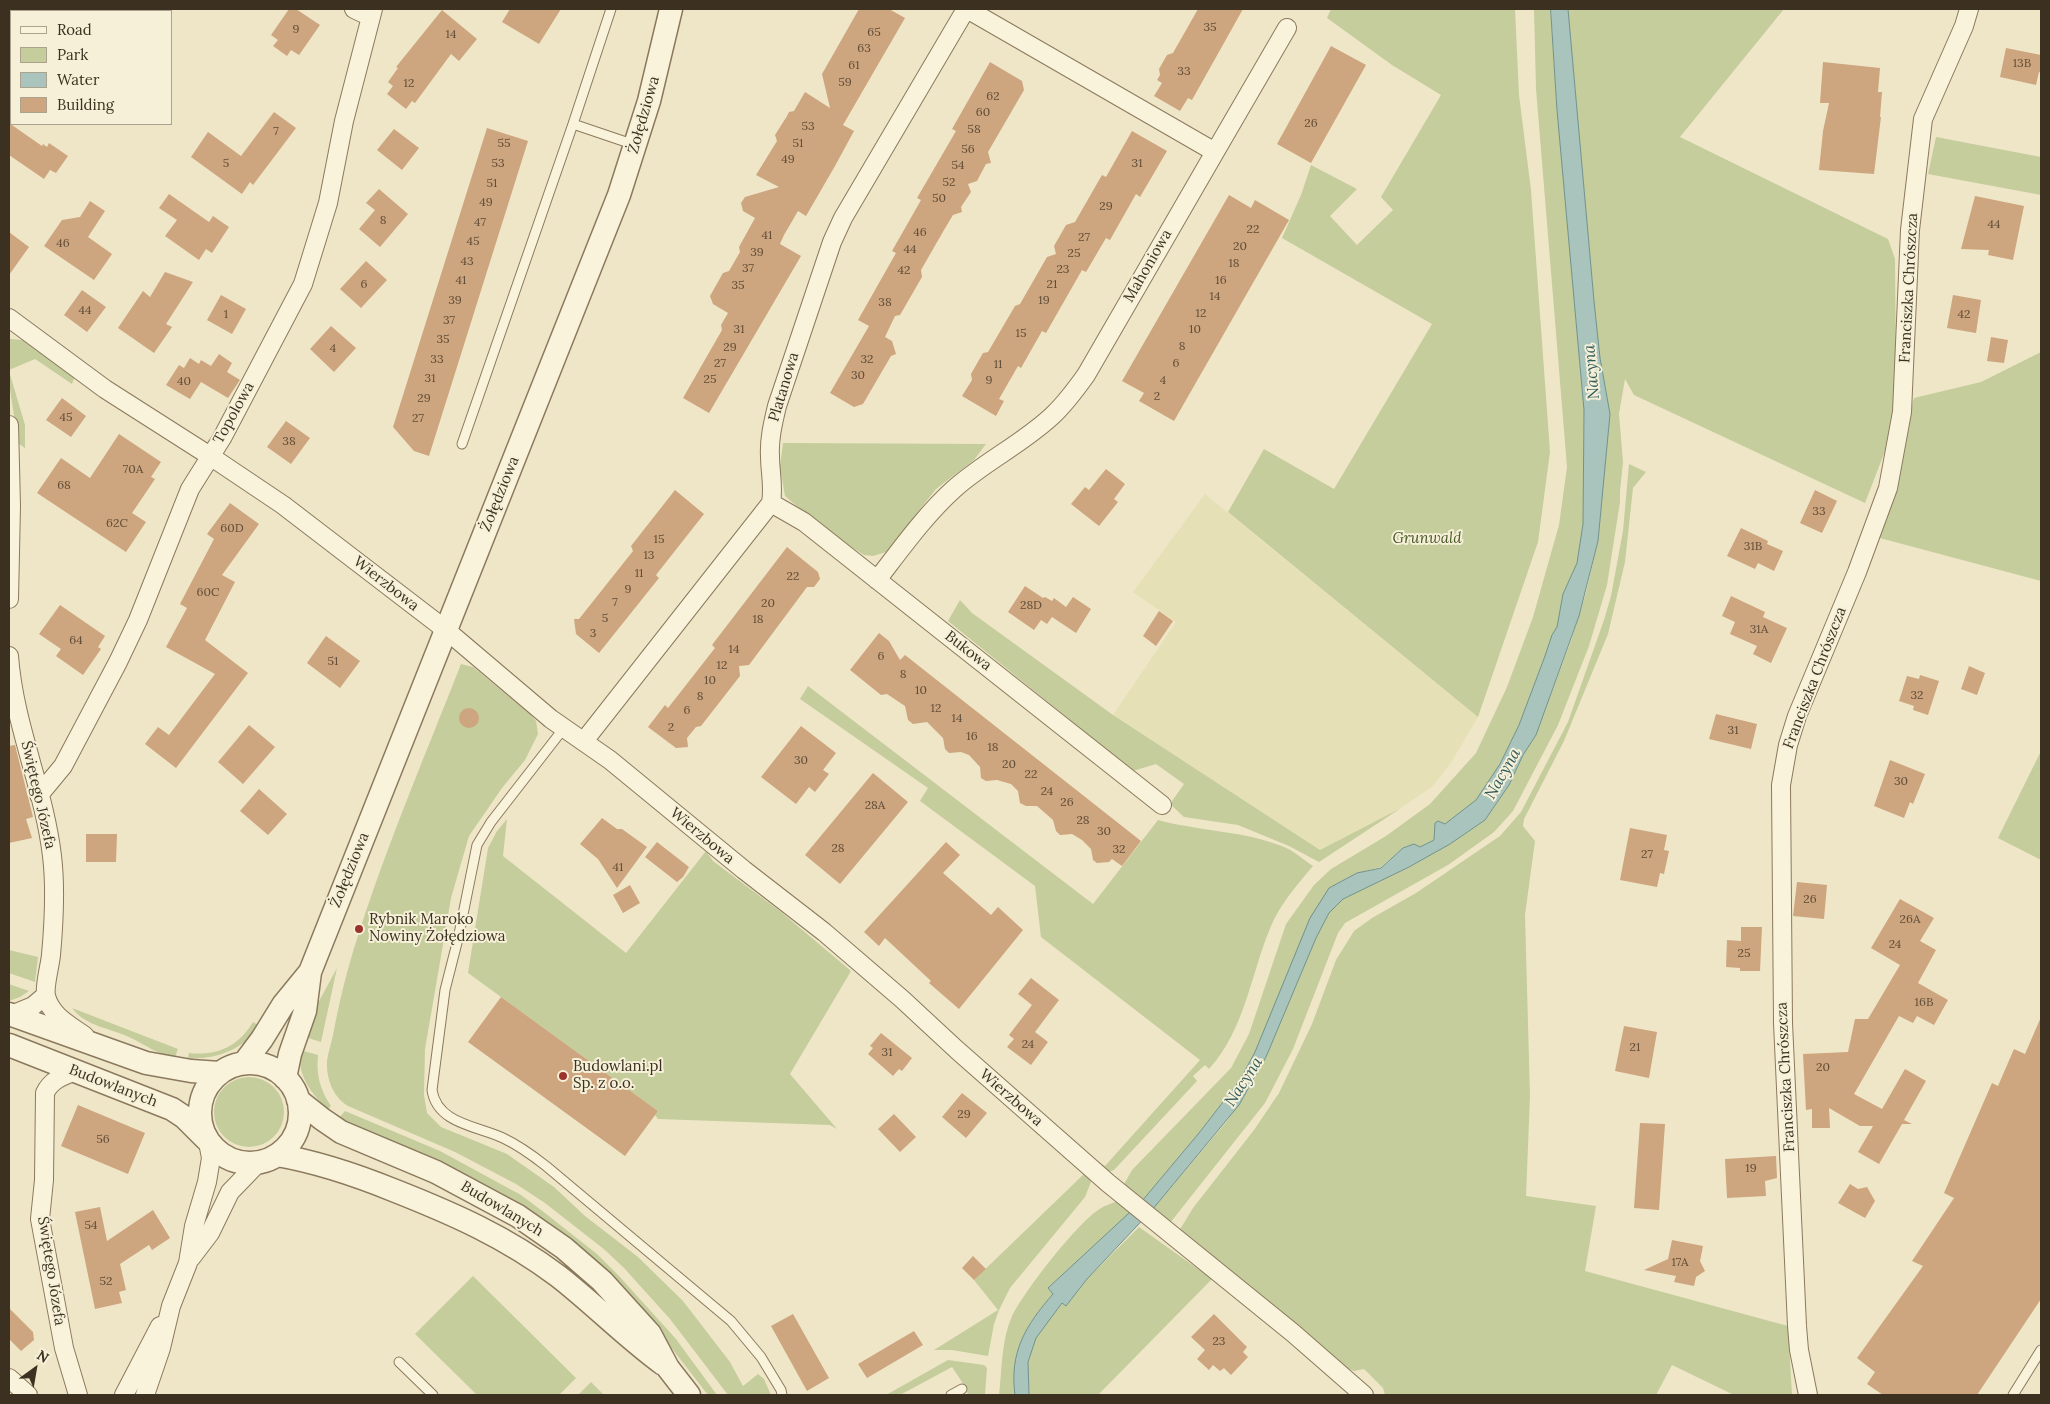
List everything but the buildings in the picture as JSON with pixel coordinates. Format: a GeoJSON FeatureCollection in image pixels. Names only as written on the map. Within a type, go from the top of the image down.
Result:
{"type":"FeatureCollection","features":[{"type":"Feature","properties":{"kind":"street"},"geometry":{"type":"LineString","coordinates":[[354,9],[372,13]]}},
{"type":"Feature","properties":{"kind":"street","name":"Żołędziowa"},"geometry":{"type":"LineString","coordinates":[[285,1078],[290,1054],[305,1011],[310,972],[610,218],[636,145],[656,76],[671,9]]}},
{"type":"Feature","properties":{"kind":"street"},"geometry":{"type":"LineString","coordinates":[[966,9],[1216,152]]}},
{"type":"Feature","properties":{"kind":"street","name":"Platanowa"},"geometry":{"type":"LineString","coordinates":[[771,503],[770,440],[772,425],[828,250],[843,218],[966,9]]}},
{"type":"Feature","properties":{"kind":"street","name":"Franciszka Chrószcza"},"geometry":{"type":"LineString","coordinates":[[1808,1395],[1799,1350],[1797,1326],[1786,1099],[1781,947],[1781,785],[1788,745],[1797,716],[1857,572],[1888,488],[1902,412],[1910,230],[1923,119],[1964,26],[1969,9]]}},
{"type":"Feature","properties":{"kind":"street","name":"Topolowa"},"geometry":{"type":"LineString","coordinates":[[39,795],[63,766],[118,662],[138,620],[190,489],[222,438],[303,284],[328,203],[344,121],[372,13]]}},
{"type":"Feature","properties":{"kind":"street","name":"Mahoniowa"},"geometry":{"type":"LineString","coordinates":[[878,580],[936,507],[954,489],[1031,433],[1051,417],[1070,397],[1086,375],[1287,28]]}},
{"type":"Feature","properties":{"kind":"street","name":"Wierzbowa"},"geometry":{"type":"LineString","coordinates":[[11,322],[120,398],[290,510],[446,630],[551,719],[610,760],[744,870],[824,932],[902,999],[956,1050],[1160,1227],[1293,1333],[1364,1395]]}},
{"type":"Feature","properties":{"kind":"street"},"geometry":{"type":"LineString","coordinates":[[9,425],[11,506],[9,599]]}},
{"type":"Feature","properties":{"kind":"street"},"geometry":{"type":"LineString","coordinates":[[584,741],[771,503]]}},
{"type":"Feature","properties":{"kind":"street","name":"Bukowa"},"geometry":{"type":"LineString","coordinates":[[771,503],[804,522],[1162,805]]}},
{"type":"Feature","properties":{"kind":"street","name":"Świętego Józefa"},"geometry":{"type":"LineString","coordinates":[[9,656],[14,694],[48,827],[54,879],[52,948],[46,995]]}},
{"type":"Feature","properties":{"kind":"street","name":"Żołędziowa"},"geometry":{"type":"LineString","coordinates":[[244,1063],[259,1044],[284,1005],[310,972]]}},
{"type":"Feature","properties":{"kind":"street"},"geometry":{"type":"LineString","coordinates":[[10,1015],[28,1009],[46,995],[56,1014],[102,1048]]}},
{"type":"Feature","properties":{"kind":"street","name":"Budowlanych"},"geometry":{"type":"LineString","coordinates":[[10,1015],[102,1048],[167,1068],[220,1072]]}},
{"type":"Feature","properties":{"kind":"street","name":"Budowlanych"},"geometry":{"type":"LineString","coordinates":[[9,1045],[172,1109],[184,1117],[208,1142]]}},
{"type":"Feature","properties":{"kind":"street"},"geometry":{"type":"LineString","coordinates":[[124,1395],[171,1306],[188,1263],[194,1226],[207,1182],[211,1158],[208,1142],[200,1124],[200,1105],[207,1087],[220,1072],[231,1066],[244,1063],[266,1066],[285,1078],[293,1088],[298,1100],[300,1114],[298,1128],[292,1140],[230,1192],[210,1233],[188,1263]]}},
{"type":"Feature","properties":{"kind":"street","name":"Świętego Józefa"},"geometry":{"type":"LineString","coordinates":[[75,1071],[59,1077],[50,1085],[45,1093],[43,1191],[40,1219],[64,1348],[78,1395]]}},
{"type":"Feature","properties":{"kind":"street","name":"Budowlanych"},"geometry":{"type":"LineString","coordinates":[[298,1100],[322,1120],[341,1132],[436,1172],[518,1216],[560,1245],[602,1281],[644,1327],[650,1334],[668,1368],[689,1395]]}},
{"type":"Feature","properties":{"kind":"street"},"geometry":{"type":"LineString","coordinates":[[208,1142],[230,1160],[244,1163],[268,1159]]}},
{"type":"Feature","properties":{"kind":"street","name":"Budowlanych"},"geometry":{"type":"LineString","coordinates":[[268,1159],[316,1163],[383,1186],[504,1239],[558,1277],[591,1303],[638,1346],[668,1368]]}},
{"type":"Feature","properties":{"kind":"street"},"geometry":{"type":"LineString","coordinates":[[145,1395],[161,1348],[171,1306]]}},
{"type":"Feature","properties":{"kind":"street"},"geometry":{"type":"LineString","coordinates":[[9,1378],[28,1395]]}},
{"type":"Feature","properties":{"kind":"lane"},"geometry":{"type":"LineString","coordinates":[[462,444],[611,9]]}},
{"type":"Feature","properties":{"kind":"lane"},"geometry":{"type":"LineString","coordinates":[[573,124],[636,145]]}},
{"type":"Feature","properties":{"kind":"lane"},"geometry":{"type":"LineString","coordinates":[[564,728],[497,814],[477,845],[458,939],[445,990],[438,1035],[432,1090],[433,1097],[439,1108],[450,1117],[513,1143],[546,1166],[731,1321],[761,1357],[781,1390],[782,1395]]}},
{"type":"Feature","properties":{"kind":"lane"},"geometry":{"type":"LineString","coordinates":[[2013,1395],[2041,1350]]}},
{"type":"Feature","properties":{"kind":"lane"},"geometry":{"type":"LineString","coordinates":[[399,1362],[433,1395]]}},
{"type":"Feature","properties":{"kind":"lane"},"geometry":{"type":"LineString","coordinates":[[951,1395],[962,1389]]}},
{"type":"Feature","properties":{"kind":"shaded area"},"geometry":{"type":"Polygon","coordinates":[[[1205,494],[1478,717],[1452,761],[1433,786],[1401,808],[1320,850],[1113,715],[1176,622],[1133,592],[1205,494]]]}},
{"type":"Feature","properties":{"kind":"green space","name":"Grunwald"},"geometry":{"type":"Polygon","coordinates":[[[1331,9],[1515,9],[1519,95],[1531,190],[1550,452],[1538,542],[1478,717],[1228,512],[1264,449],[1334,489],[1432,324],[1282,238],[1301,195],[1311,165],[1357,189],[1330,216],[1357,245],[1393,210],[1381,197],[1441,95],[1392,65],[1327,18],[1331,9]]]}},
{"type":"Feature","properties":{"kind":"green space"},"geometry":{"type":"Polygon","coordinates":[[[1534,9],[1551,9],[1557,110],[1584,410],[1583,524],[1577,563],[1563,594],[1557,627],[1552,635],[1519,725],[1500,764],[1476,800],[1445,824],[1438,821],[1434,830],[1435,839],[1420,847],[1414,844],[1403,848],[1381,867],[1357,873],[1329,888],[1255,1052],[1240,1080],[1142,1201],[1123,1186],[1132,1170],[1231,1068],[1249,1034],[1286,924],[1314,885],[1331,869],[1386,836],[1430,804],[1476,753],[1507,687],[1533,617],[1559,525],[1567,467],[1536,89],[1534,9]]]}},
{"type":"Feature","properties":{"kind":"green space"},"geometry":{"type":"Polygon","coordinates":[[[1568,9],[1784,9],[1680,137],[1888,239],[1895,259],[1896,370],[1890,438],[1865,503],[1634,395],[1625,379],[1619,414],[1623,462],[1620,502],[1607,585],[1589,646],[1558,725],[1513,811],[1494,832],[1448,865],[1345,923],[1338,933],[1293,1049],[1265,1103],[1170,1223],[1152,1210],[1227,1121],[1251,1086],[1266,1057],[1316,938],[1329,913],[1343,899],[1409,867],[1450,844],[1485,820],[1509,785],[1523,755],[1536,735],[1572,638],[1586,593],[1598,541],[1610,414],[1600,358],[1594,301],[1568,9]]]}},
{"type":"Feature","properties":{"kind":"green space"},"geometry":{"type":"Polygon","coordinates":[[[1936,137],[2041,157],[2041,195],[1928,174],[1936,137]]]}},
{"type":"Feature","properties":{"kind":"green space"},"geometry":{"type":"Polygon","coordinates":[[[9,339],[24,340],[75,376],[72,384],[35,359],[9,370],[9,339]]]}},
{"type":"Feature","properties":{"kind":"green space"},"geometry":{"type":"Polygon","coordinates":[[[2041,352],[2041,581],[1876,537],[1914,398],[1981,382],[2041,352]]]}},
{"type":"Feature","properties":{"kind":"green space"},"geometry":{"type":"Polygon","coordinates":[[[9,371],[25,425],[25,448],[18,443],[9,371]]]}},
{"type":"Feature","properties":{"kind":"green space"},"geometry":{"type":"Polygon","coordinates":[[[783,443],[986,444],[974,460],[936,489],[886,552],[873,556],[864,555],[823,529],[785,496],[780,467],[783,443]]]}},
{"type":"Feature","properties":{"kind":"green space"},"geometry":{"type":"Polygon","coordinates":[[[1629,464],[1646,472],[1633,488],[1625,562],[1608,634],[1564,741],[1524,819],[1523,826],[1535,841],[1525,915],[1530,1096],[1526,1196],[1596,1206],[1585,1271],[1788,1326],[1792,1395],[1734,1395],[1672,1365],[1656,1395],[1385,1395],[1383,1388],[1364,1369],[1354,1371],[1342,1366],[1179,1231],[1193,1208],[1254,1130],[1279,1093],[1312,1024],[1336,960],[1354,931],[1372,918],[1416,893],[1500,836],[1521,812],[1568,722],[1604,620],[1611,596],[1623,531],[1629,464]]]}},
{"type":"Feature","properties":{"kind":"green space"},"geometry":{"type":"Polygon","coordinates":[[[960,600],[972,613],[1113,715],[1320,850],[1401,808],[1319,862],[1289,846],[1238,825],[1184,817],[1170,804],[1184,784],[1156,764],[1133,771],[948,621],[960,600]]]}},
{"type":"Feature","properties":{"kind":"green space"},"geometry":{"type":"Polygon","coordinates":[[[461,664],[473,667],[530,714],[536,721],[538,734],[525,760],[502,788],[469,836],[451,898],[425,1049],[424,1095],[427,1113],[441,1127],[507,1154],[554,1187],[585,1216],[638,1257],[683,1301],[730,1362],[743,1386],[758,1374],[764,1379],[771,1395],[728,1395],[670,1319],[624,1268],[605,1250],[545,1203],[516,1184],[455,1152],[348,1106],[334,1093],[329,1081],[327,1058],[348,969],[401,815],[461,664]]]}},
{"type":"Feature","properties":{"kind":"green space"},"geometry":{"type":"Polygon","coordinates":[[[808,686],[1093,904],[1158,820],[1189,827],[1238,834],[1269,842],[1288,849],[1313,866],[1290,894],[1271,926],[1239,1019],[1221,1054],[1209,1069],[1205,1065],[1193,1076],[1197,1081],[1114,1170],[1108,1172],[1096,1163],[1099,1162],[1105,1166],[1200,1060],[1041,937],[1035,886],[920,801],[928,788],[800,699],[808,686]]]}},
{"type":"Feature","properties":{"kind":"green space"},"geometry":{"type":"Polygon","coordinates":[[[2041,751],[2041,860],[1998,838],[2041,751]]]}},
{"type":"Feature","properties":{"kind":"green space"},"geometry":{"type":"Polygon","coordinates":[[[507,819],[503,856],[626,953],[706,851],[713,861],[781,912],[851,971],[790,1074],[837,1129],[830,1125],[658,1119],[655,1115],[658,1111],[468,973],[488,848],[497,831],[507,819]]]}},
{"type":"Feature","properties":{"kind":"green space"},"geometry":{"type":"Polygon","coordinates":[[[9,950],[38,957],[35,982],[9,973],[9,950]]]}},
{"type":"Feature","properties":{"kind":"green space"},"geometry":{"type":"Polygon","coordinates":[[[337,968],[321,1042],[305,1037],[312,1014],[337,968]]]}},
{"type":"Feature","properties":{"kind":"green space"},"geometry":{"type":"Polygon","coordinates":[[[9,984],[29,991],[9,1001],[9,984]]]}},
{"type":"Feature","properties":{"kind":"green space"},"geometry":{"type":"Polygon","coordinates":[[[72,1008],[178,1049],[175,1057],[158,1052],[92,1023],[84,1019],[72,1008]]]}},
{"type":"Feature","properties":{"kind":"green space"},"geometry":{"type":"Polygon","coordinates":[[[253,1022],[261,1027],[253,1035],[228,1052],[209,1057],[188,1058],[189,1053],[209,1053],[234,1044],[253,1022]]]}},
{"type":"Feature","properties":{"kind":"green space"},"geometry":{"type":"Polygon","coordinates":[[[300,1050],[318,1055],[320,1082],[331,1106],[328,1109],[310,1090],[306,1082],[301,1067],[300,1050]]]}},
{"type":"Feature","properties":{"kind":"green space"},"geometry":{"type":"Polygon","coordinates":[[[249,1077],[268,1083],[278,1093],[284,1112],[278,1131],[268,1141],[249,1147],[230,1141],[220,1131],[214,1112],[220,1093],[230,1083],[249,1077]]]}},
{"type":"Feature","properties":{"kind":"green space"},"geometry":{"type":"Polygon","coordinates":[[[345,1111],[440,1151],[521,1195],[545,1213],[597,1254],[619,1276],[676,1339],[717,1395],[708,1395],[649,1319],[503,1196],[429,1156],[351,1125],[339,1118],[345,1111]]]}},
{"type":"Feature","properties":{"kind":"green space"},"geometry":{"type":"Polygon","coordinates":[[[1085,1173],[1091,1182],[1085,1197],[1010,1288],[994,1324],[988,1356],[952,1350],[934,1350],[998,1310],[974,1280],[1085,1173]]]}},
{"type":"Feature","properties":{"kind":"green space"},"geometry":{"type":"Polygon","coordinates":[[[1119,1201],[1130,1213],[1048,1288],[1053,1294],[1043,1305],[1028,1328],[1017,1352],[1014,1380],[1015,1395],[999,1395],[1002,1355],[1006,1335],[1018,1305],[1051,1259],[1088,1218],[1106,1205],[1119,1201]]]}},
{"type":"Feature","properties":{"kind":"green space"},"geometry":{"type":"Polygon","coordinates":[[[1139,1227],[1212,1279],[1098,1395],[1029,1395],[1028,1362],[1036,1338],[1062,1303],[1066,1306],[1087,1279],[1139,1227]]]}},
{"type":"Feature","properties":{"kind":"green space"},"geometry":{"type":"Polygon","coordinates":[[[473,1276],[576,1378],[559,1395],[477,1395],[415,1334],[473,1276]]]}},
{"type":"Feature","properties":{"kind":"green space"},"geometry":{"type":"Polygon","coordinates":[[[948,1360],[984,1365],[987,1368],[985,1395],[968,1395],[966,1388],[952,1367],[900,1395],[886,1395],[948,1360]]]}},
{"type":"Feature","properties":{"kind":"green space"},"geometry":{"type":"Polygon","coordinates":[[[591,1382],[604,1395],[578,1395],[591,1382]]]}},
{"type":"Feature","properties":{"kind":"water","name":"Nacyna"},"geometry":{"type":"Polygon","coordinates":[[[1551,9],[1568,9],[1594,301],[1600,358],[1610,414],[1598,541],[1579,616],[1536,735],[1523,755],[1509,785],[1485,820],[1450,844],[1409,867],[1343,899],[1329,913],[1316,938],[1266,1057],[1239,1105],[1152,1210],[1087,1279],[1066,1306],[1062,1303],[1036,1338],[1028,1362],[1029,1395],[1015,1395],[1014,1380],[1017,1352],[1028,1328],[1043,1305],[1053,1294],[1048,1288],[1142,1201],[1240,1080],[1255,1052],[1310,918],[1329,888],[1357,873],[1381,868],[1403,848],[1414,844],[1420,847],[1434,840],[1435,823],[1438,821],[1445,824],[1476,800],[1500,764],[1519,725],[1552,635],[1557,627],[1563,594],[1577,563],[1583,524],[1584,410],[1557,110],[1551,9]]]}},
{"type":"Feature","properties":{"kind":"place","name":"Rybnik Maroko Nowiny Żołędziowa"},"geometry":{"type":"Point","coordinates":[359,929]}},
{"type":"Feature","properties":{"kind":"place","name":"Budowlani.pl Sp. z o.o."},"geometry":{"type":"Point","coordinates":[563,1076]}}]}
